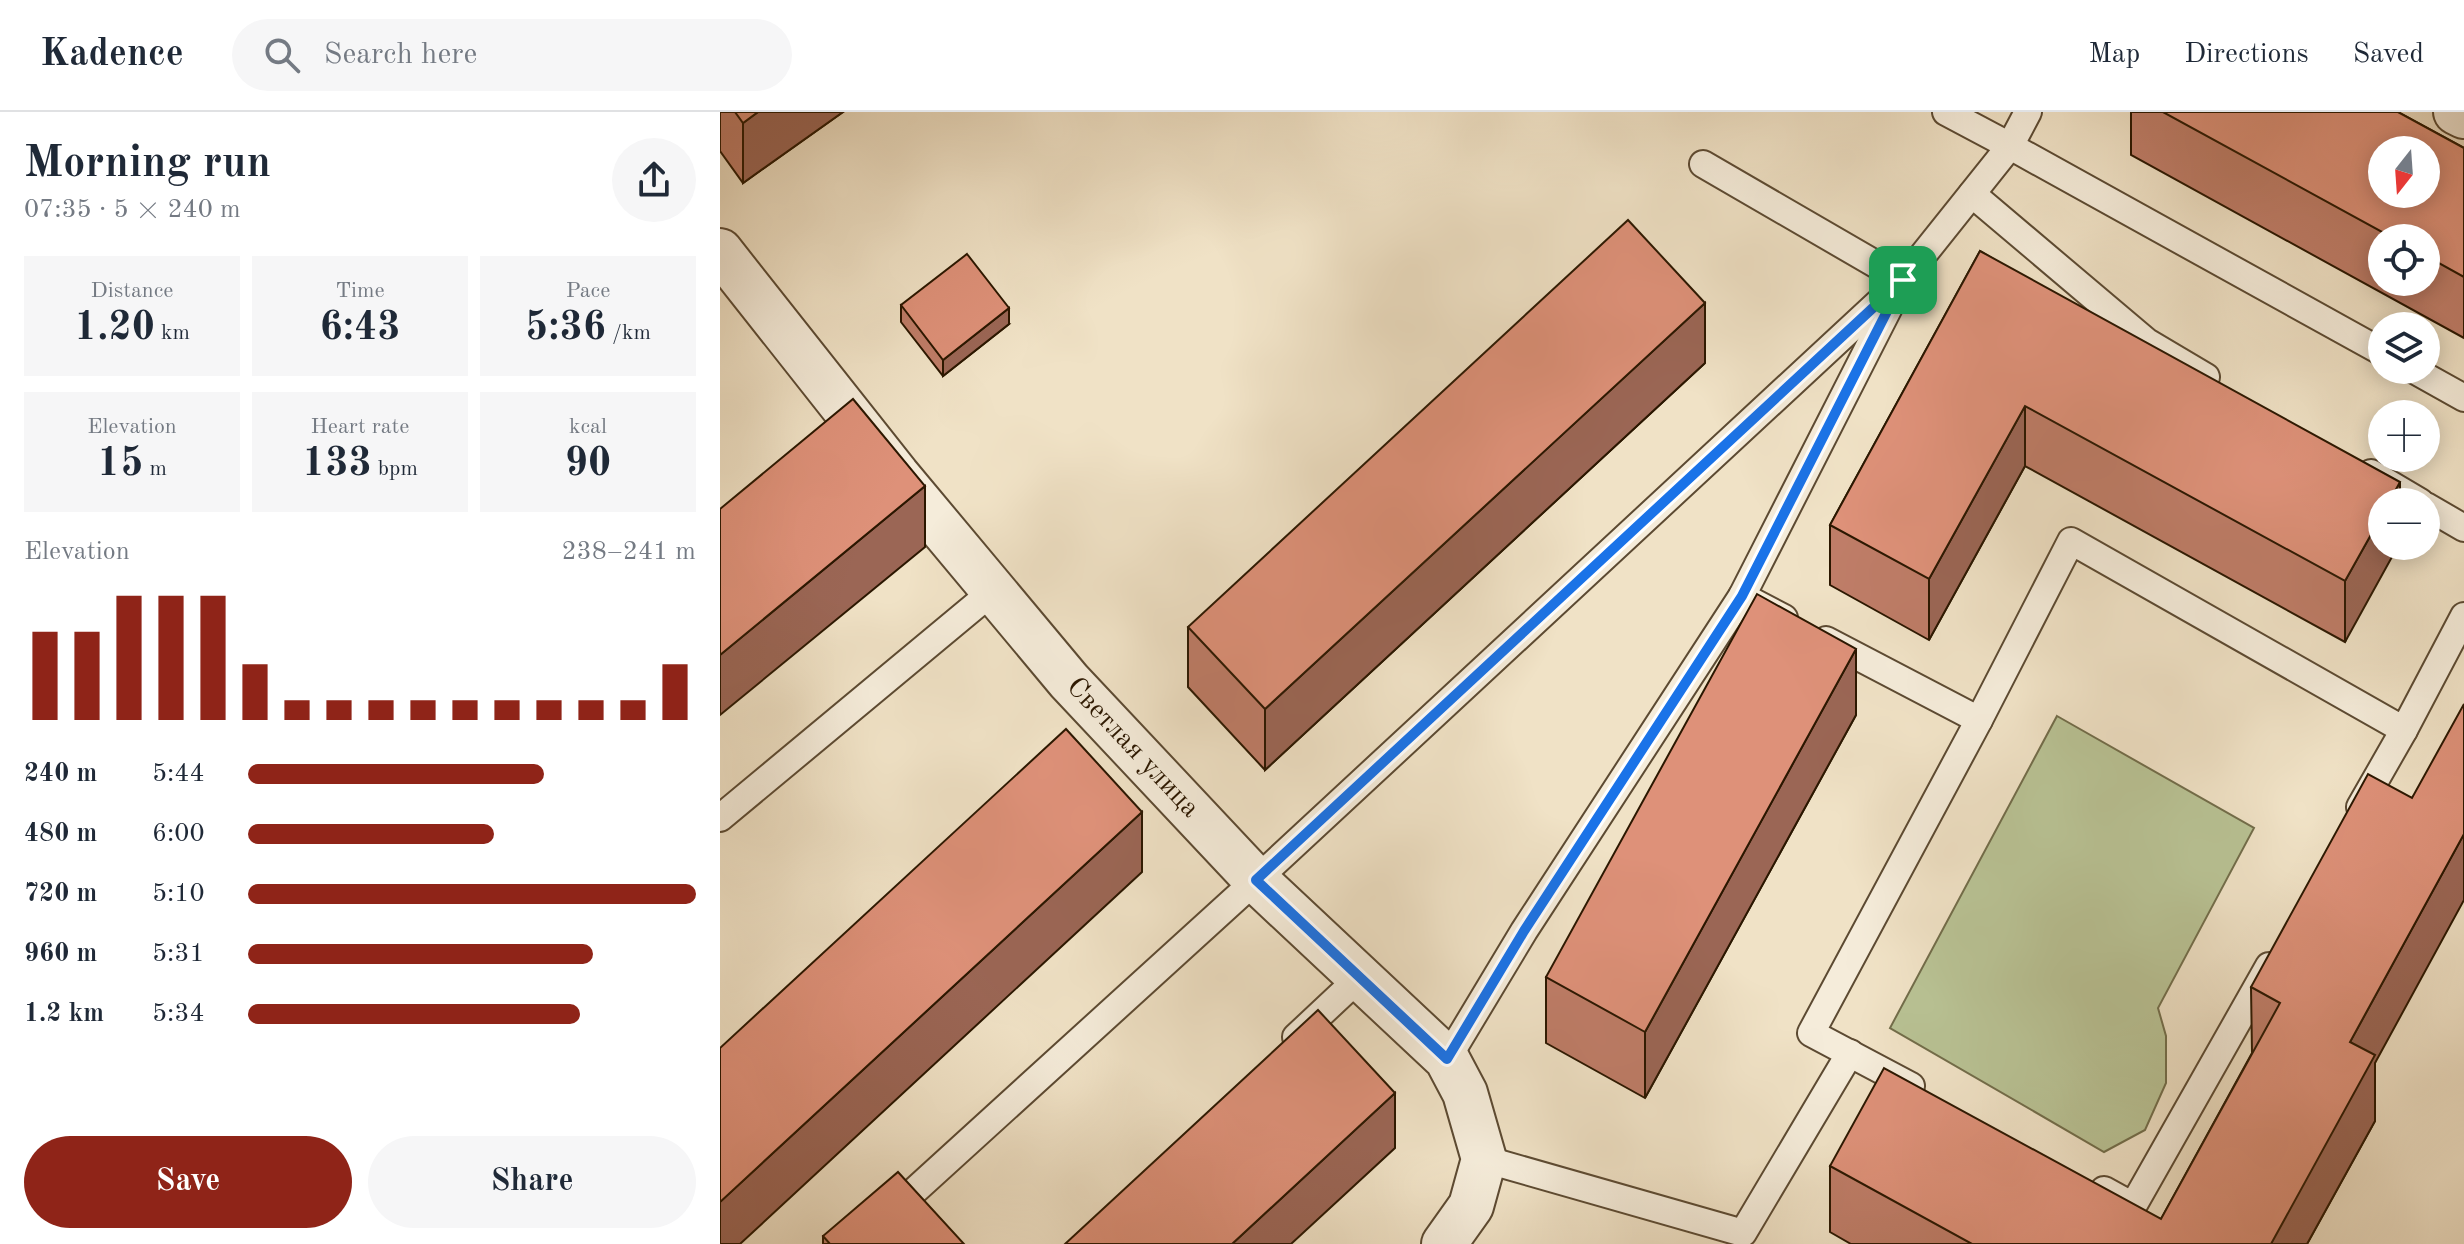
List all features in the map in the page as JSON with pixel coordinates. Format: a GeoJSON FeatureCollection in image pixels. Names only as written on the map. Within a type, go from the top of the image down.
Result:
{"type":"FeatureCollection","features":[{"type":"Feature","properties":{"kind":"street"},"geometry":{"type":"LineString","coordinates":[[2456,112],[2464,116]]}},
{"type":"Feature","properties":{"kind":"street","name":"Светлая улица"},"geometry":{"type":"LineString","coordinates":[[720,251],[897,475],[1069,681],[1256,880],[1447,1059],[1465,1093],[1484,1159]]}},
{"type":"Feature","properties":{"kind":"street"},"geometry":{"type":"LineString","coordinates":[[1444,1244],[1471,1206],[1484,1159]]}},
{"type":"Feature","properties":{"kind":"lane"},"geometry":{"type":"LineString","coordinates":[[1946,112],[2368,344]]}},
{"type":"Feature","properties":{"kind":"lane"},"geometry":{"type":"LineString","coordinates":[[856,1244],[1256,880],[1903,280],[2010,146],[2028,112]]}},
{"type":"Feature","properties":{"kind":"lane"},"geometry":{"type":"LineString","coordinates":[[1703,164],[1903,280]]}},
{"type":"Feature","properties":{"kind":"lane"},"geometry":{"type":"LineString","coordinates":[[1972,194],[2147,342],[2229,390]]}},
{"type":"Feature","properties":{"kind":"lane"},"geometry":{"type":"LineString","coordinates":[[1447,1059],[1524,931],[1742,596],[1903,280]]}},
{"type":"Feature","properties":{"kind":"lane"},"geometry":{"type":"LineString","coordinates":[[2439,384],[2464,398]]}},
{"type":"Feature","properties":{"kind":"lane"},"geometry":{"type":"LineString","coordinates":[[2352,462],[2396,488]]}},
{"type":"Feature","properties":{"kind":"lane"},"geometry":{"type":"LineString","coordinates":[[2440,514],[2464,528]]}},
{"type":"Feature","properties":{"kind":"lane"},"geometry":{"type":"LineString","coordinates":[[1931,1097],[1811,1033],[2071,541],[2404,730]]}},
{"type":"Feature","properties":{"kind":"lane"},"geometry":{"type":"LineString","coordinates":[[720,818],[993,591]]}},
{"type":"Feature","properties":{"kind":"lane"},"geometry":{"type":"LineString","coordinates":[[1742,596],[1979,720]]}},
{"type":"Feature","properties":{"kind":"lane"},"geometry":{"type":"LineString","coordinates":[[2349,826],[2464,616]]}},
{"type":"Feature","properties":{"kind":"lane"},"geometry":{"type":"LineString","coordinates":[[2121,1231],[2280,948]]}},
{"type":"Feature","properties":{"kind":"lane"},"geometry":{"type":"LineString","coordinates":[[1280,1052],[1360,977]]}},
{"type":"Feature","properties":{"kind":"lane"},"geometry":{"type":"LineString","coordinates":[[1484,1159],[1743,1233],[1850,1053]]}},
{"type":"Feature","properties":{"kind":"lane"},"geometry":{"type":"LineString","coordinates":[[2079,1177],[2133,1206]]}},
{"type":"Feature","properties":{"kind":"green space"},"geometry":{"type":"Polygon","coordinates":[[[2057,716],[2254,828],[2158,1008],[2166,1036],[2166,1083],[2145,1130],[2104,1152],[1890,1028],[2057,716]]]}},
{"type":"Feature","properties":{"kind":"building"},"geometry":{"type":"Polygon","coordinates":[[[735,112],[758,112],[743,123],[735,112]]]}},
{"type":"Feature","properties":{"kind":"building"},"geometry":{"type":"Polygon","coordinates":[[[2163,112],[2398,112],[2464,148],[2464,277],[2440,264],[2440,224],[2368,224],[2163,112]]]}},
{"type":"Feature","properties":{"kind":"building"},"geometry":{"type":"Polygon","coordinates":[[[1628,220],[1705,303],[1265,709],[1188,627],[1628,220]]]}},
{"type":"Feature","properties":{"kind":"building"},"geometry":{"type":"Polygon","coordinates":[[[1980,251],[2368,464],[2368,472],[2382,472],[2400,482],[2397,488],[2368,488],[2368,540],[2345,581],[2025,406],[1929,579],[1830,525],[1980,251]]]}},
{"type":"Feature","properties":{"kind":"building"},"geometry":{"type":"Polygon","coordinates":[[[967,254],[1009,308],[943,360],[901,305],[967,254]]]}},
{"type":"Feature","properties":{"kind":"building"},"geometry":{"type":"Polygon","coordinates":[[[853,399],[925,486],[720,655],[720,509],[853,399]]]}},
{"type":"Feature","properties":{"kind":"building"},"geometry":{"type":"Polygon","coordinates":[[[1757,594],[1856,649],[1645,1032],[1546,977],[1757,594]]]}},
{"type":"Feature","properties":{"kind":"building"},"geometry":{"type":"Polygon","coordinates":[[[2464,704],[2464,834],[2350,1042],[2375,1055],[2271,1244],[1972,1244],[1830,1166],[1884,1068],[2161,1219],[2280,1003],[2251,987],[2368,774],[2412,798],[2464,704]]]}},
{"type":"Feature","properties":{"kind":"building"},"geometry":{"type":"Polygon","coordinates":[[[1066,729],[1142,812],[720,1202],[720,1048],[1066,729]]]}},
{"type":"Feature","properties":{"kind":"building"},"geometry":{"type":"Polygon","coordinates":[[[1318,1010],[1395,1093],[1232,1244],[1065,1244],[1318,1010]]]}},
{"type":"Feature","properties":{"kind":"building"},"geometry":{"type":"Polygon","coordinates":[[[898,1172],[964,1244],[830,1244],[823,1236],[898,1172]]]}},
{"type":"Feature","properties":{"kind":"route"},"geometry":{"type":"LineString","coordinates":[[1903,280],[1742,596],[1524,931],[1447,1059],[1256,880],[1903,280]]}}]}
